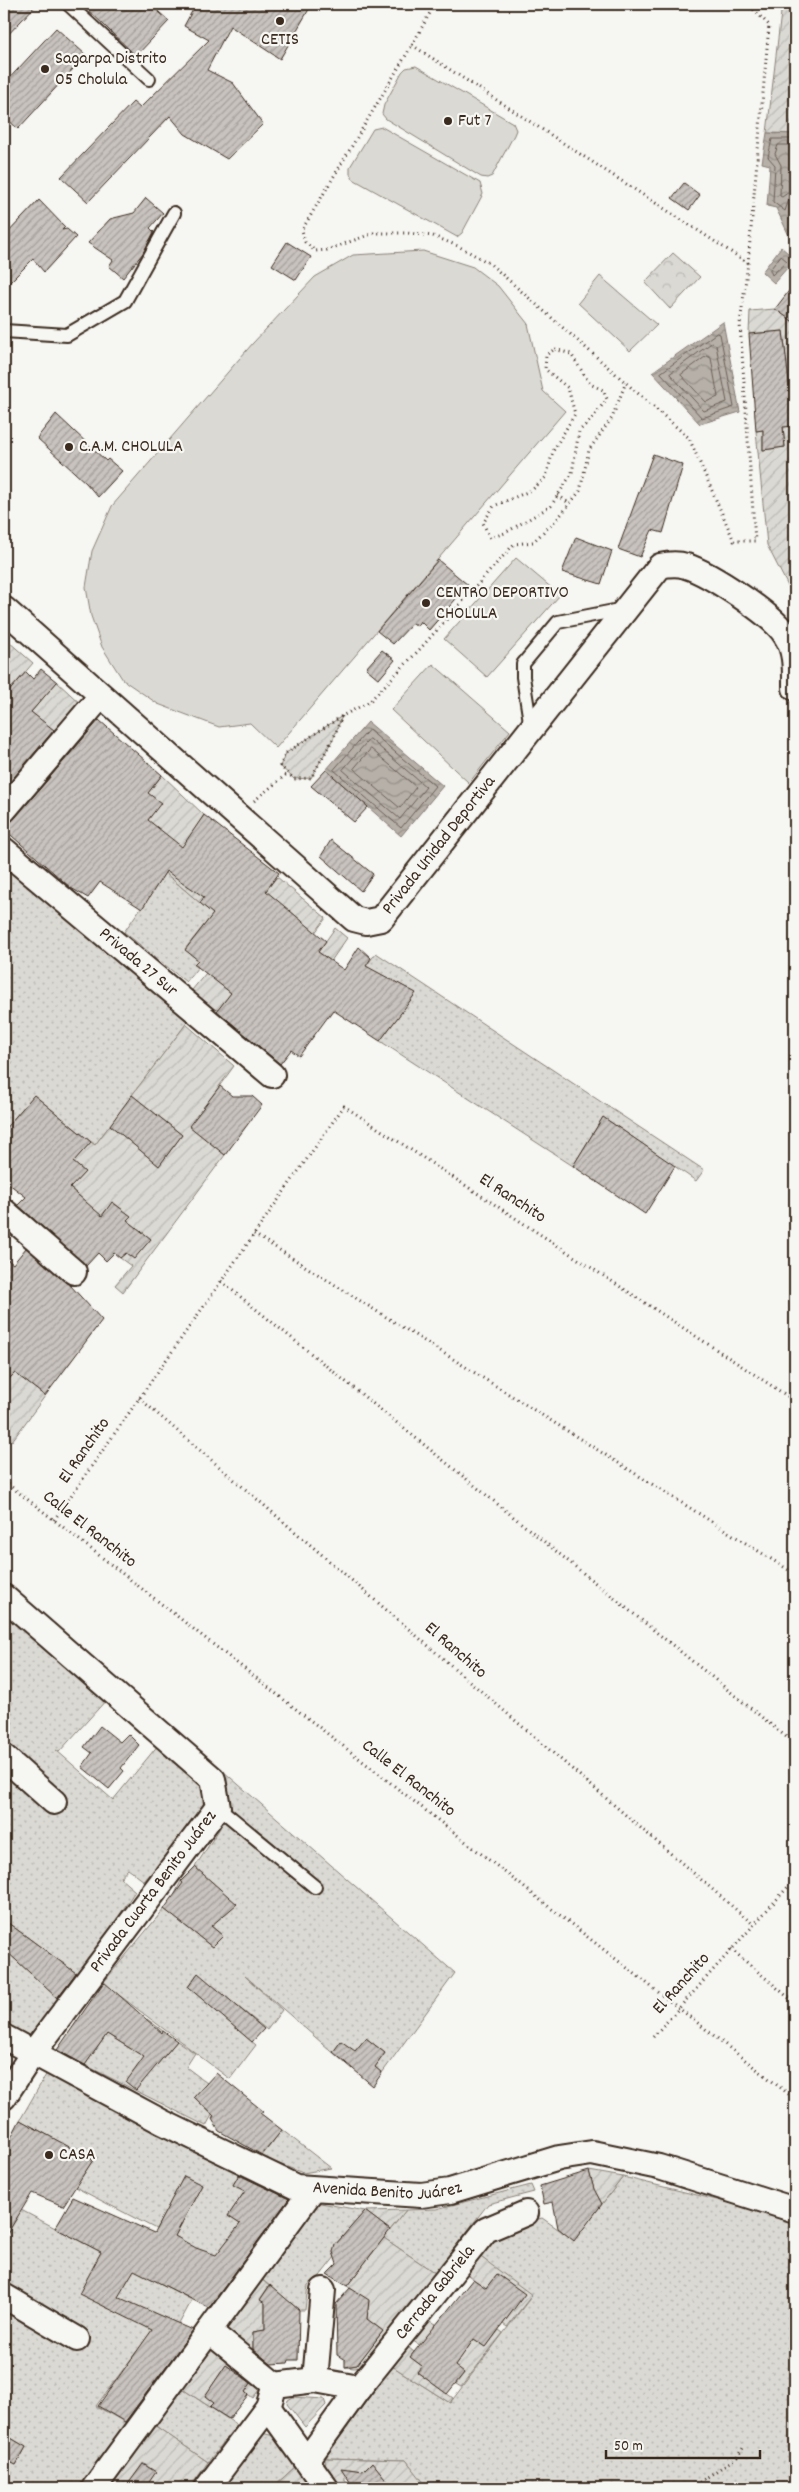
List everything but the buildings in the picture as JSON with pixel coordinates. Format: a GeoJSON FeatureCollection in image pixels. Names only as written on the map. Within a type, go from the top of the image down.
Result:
{"type":"FeatureCollection","features":[{"type":"Feature","properties":{"kind":"street","name":"Privada Unidad Deportiva"},"geometry":{"type":"LineString","coordinates":[[4,609],[354,919],[366,922],[381,919],[660,566],[673,563],[687,566],[723,584],[756,607],[786,635],[795,658]]}},
{"type":"Feature","properties":{"kind":"street"},"geometry":{"type":"LineString","coordinates":[[795,658],[795,688]]}},
{"type":"Feature","properties":{"kind":"street"},"geometry":{"type":"LineString","coordinates":[[4,810],[101,696]]}},
{"type":"Feature","properties":{"kind":"street","name":"Privada 27 Sur"},"geometry":{"type":"LineString","coordinates":[[4,850],[272,1074]]}},
{"type":"Feature","properties":{"kind":"street"},"geometry":{"type":"LineString","coordinates":[[4,1211],[74,1272]]}},
{"type":"Feature","properties":{"kind":"street","name":"Privada Cuarta Benito Juárez"},"geometry":{"type":"LineString","coordinates":[[4,1597],[213,1778],[218,1807],[33,2053],[4,2096]]}},
{"type":"Feature","properties":{"kind":"street"},"geometry":{"type":"LineString","coordinates":[[4,1757],[54,1802]]}},
{"type":"Feature","properties":{"kind":"street","name":"Avenida Benito Juárez"},"geometry":{"type":"LineString","coordinates":[[4,2037],[162,2122],[296,2188],[421,2195],[450,2191],[560,2158],[592,2153],[660,2167],[795,2210]]}},
{"type":"Feature","properties":{"kind":"street"},"geometry":{"type":"LineString","coordinates":[[94,2488],[313,2189]]}},
{"type":"Feature","properties":{"kind":"street","name":"Cerrada Gabriela"},"geometry":{"type":"LineString","coordinates":[[307,2460],[359,2388],[486,2230],[526,2212]]}},
{"type":"Feature","properties":{"kind":"street"},"geometry":{"type":"LineString","coordinates":[[315,2380],[323,2290]]}},
{"type":"Feature","properties":{"kind":"street"},"geometry":{"type":"LineString","coordinates":[[4,2296],[77,2339]]}},
{"type":"Feature","properties":{"kind":"street"},"geometry":{"type":"LineString","coordinates":[[209,2331],[275,2385],[315,2380],[359,2388]]}},
{"type":"Feature","properties":{"kind":"street"},"geometry":{"type":"LineString","coordinates":[[207,2488],[268,2407],[275,2385]]}},
{"type":"Feature","properties":{"kind":"street"},"geometry":{"type":"LineString","coordinates":[[268,2407],[326,2488]]}},
{"type":"Feature","properties":{"kind":"lane"},"geometry":{"type":"LineString","coordinates":[[68,4],[148,79]]}},
{"type":"Feature","properties":{"kind":"lane"},"geometry":{"type":"LineString","coordinates":[[4,331],[67,335],[125,301],[174,213]]}},
{"type":"Feature","properties":{"kind":"lane"},"geometry":{"type":"LineString","coordinates":[[531,729],[523,677],[523,664],[558,622],[627,608]]}},
{"type":"Feature","properties":{"kind":"lane"},"geometry":{"type":"LineString","coordinates":[[218,1807],[315,1887]]}},
{"type":"Feature","properties":{"kind":"path"},"geometry":{"type":"LineString","coordinates":[[436,4],[302,230],[305,242],[315,251],[327,250],[374,233],[407,233],[433,236],[458,246],[489,263],[689,438],[734,541],[754,541],[740,324],[748,263],[769,25],[748,4]]}},
{"type":"Feature","properties":{"kind":"path"},"geometry":{"type":"LineString","coordinates":[[412,46],[748,263]]}},
{"type":"Feature","properties":{"kind":"path"},"geometry":{"type":"LineString","coordinates":[[556,349],[571,354],[590,384],[603,390],[607,399],[590,421],[579,431],[572,473],[558,495],[551,506],[504,533],[490,538],[483,523],[494,506],[532,490],[546,477],[553,451],[574,414],[568,388],[545,369],[546,355],[556,349]]}},
{"type":"Feature","properties":{"kind":"path"},"geometry":{"type":"LineString","coordinates":[[342,716],[334,737],[311,778],[294,779],[280,766],[286,753],[342,716],[369,702],[420,649],[514,544],[533,542],[570,504],[580,491],[589,450],[612,418],[626,382]]}},
{"type":"Feature","properties":{"kind":"path"},"geometry":{"type":"LineString","coordinates":[[558,495],[570,504]]}},
{"type":"Feature","properties":{"kind":"path"},"geometry":{"type":"LineString","coordinates":[[236,815],[288,774]]}},
{"type":"Feature","properties":{"kind":"path","name":"El Ranchito"},"geometry":{"type":"LineString","coordinates":[[54,1520],[344,1106],[795,1401]]}},
{"type":"Feature","properties":{"kind":"path"},"geometry":{"type":"LineString","coordinates":[[254,1234],[795,1574]]}},
{"type":"Feature","properties":{"kind":"path"},"geometry":{"type":"LineString","coordinates":[[221,1281],[795,1744]]}},
{"type":"Feature","properties":{"kind":"path","name":"El Ranchito"},"geometry":{"type":"LineString","coordinates":[[139,1398],[754,1925]]}},
{"type":"Feature","properties":{"kind":"path","name":"Calle El Ranchito"},"geometry":{"type":"LineString","coordinates":[[4,1481],[795,2099]]}},
{"type":"Feature","properties":{"kind":"path","name":"El Ranchito"},"geometry":{"type":"LineString","coordinates":[[653,2037],[795,1879]]}},
{"type":"Feature","properties":{"kind":"path","name":"El Ranchito"},"geometry":{"type":"LineString","coordinates":[[732,1950],[795,2003]]}},
{"type":"Feature","properties":{"kind":"path"},"geometry":{"type":"LineString","coordinates":[[691,2488],[737,2457],[744,2448]]}},
{"type":"Feature","properties":{"kind":"green space"},"geometry":{"type":"Polygon","coordinates":[[[782,4],[795,4],[795,134],[767,133],[782,4]]]}},
{"type":"Feature","properties":{"kind":"green space","name":"Fut 7"},"geometry":{"type":"Polygon","coordinates":[[[416,66],[513,123],[516,130],[492,176],[487,178],[481,177],[386,119],[382,114],[384,105],[402,72],[406,68],[416,66]]]}},
{"type":"Feature","properties":{"kind":"green space","name":"Fut 7"},"geometry":{"type":"Polygon","coordinates":[[[382,127],[480,183],[483,194],[462,233],[457,237],[353,179],[350,174],[350,167],[373,129],[382,127]]]}},
{"type":"Feature","properties":{"kind":"green space"},"geometry":{"type":"Polygon","coordinates":[[[423,251],[473,267],[498,286],[528,324],[543,391],[565,411],[276,748],[250,723],[219,727],[158,704],[123,680],[102,647],[91,616],[86,587],[92,551],[112,506],[253,343],[315,277],[353,255],[423,251]]]}},
{"type":"Feature","properties":{"kind":"green space"},"geometry":{"type":"Polygon","coordinates":[[[673,253],[700,277],[670,309],[645,282],[673,253]]]}},
{"type":"Feature","properties":{"kind":"green space"},"geometry":{"type":"Polygon","coordinates":[[[600,276],[657,325],[630,351],[578,303],[600,276]]]}},
{"type":"Feature","properties":{"kind":"green space"},"geometry":{"type":"Polygon","coordinates":[[[775,309],[795,323],[795,600],[767,545],[756,431],[763,430],[763,450],[785,447],[783,427],[794,425],[783,331],[749,334],[750,311],[775,309]]]}},
{"type":"Feature","properties":{"kind":"green space"},"geometry":{"type":"Polygon","coordinates":[[[516,558],[560,595],[487,677],[444,639],[516,558]]]}},
{"type":"Feature","properties":{"kind":"green space"},"geometry":{"type":"Polygon","coordinates":[[[8,641],[33,663],[4,697],[4,647],[8,641]]]}},
{"type":"Feature","properties":{"kind":"green space"},"geometry":{"type":"Polygon","coordinates":[[[433,664],[510,731],[469,783],[391,710],[433,664]]]}},
{"type":"Feature","properties":{"kind":"green space"},"geometry":{"type":"Polygon","coordinates":[[[57,682],[83,706],[59,735],[31,712],[57,682]]]}},
{"type":"Feature","properties":{"kind":"green space"},"geometry":{"type":"Polygon","coordinates":[[[342,716],[334,737],[311,778],[294,779],[280,766],[286,753],[342,716]]]}},
{"type":"Feature","properties":{"kind":"green space"},"geometry":{"type":"Polygon","coordinates":[[[162,775],[204,815],[187,841],[219,876],[200,903],[165,873],[185,850],[118,832],[162,775]]]}},
{"type":"Feature","properties":{"kind":"green space"},"geometry":{"type":"Polygon","coordinates":[[[4,863],[189,1020],[95,1145],[34,1095],[4,1130],[4,1085],[11,1076],[4,1069],[4,863]]]}},
{"type":"Feature","properties":{"kind":"green space"},"geometry":{"type":"Polygon","coordinates":[[[165,873],[213,914],[185,949],[198,960],[194,965],[198,967],[186,982],[124,932],[165,873]]]}},
{"type":"Feature","properties":{"kind":"green space"},"geometry":{"type":"Polygon","coordinates":[[[277,877],[326,918],[241,1032],[227,1022],[253,985],[312,930],[289,910],[263,894],[277,877]]]}},
{"type":"Feature","properties":{"kind":"green space"},"geometry":{"type":"Polygon","coordinates":[[[335,928],[347,938],[331,961],[318,952],[335,928]]]}},
{"type":"Feature","properties":{"kind":"green space"},"geometry":{"type":"Polygon","coordinates":[[[376,953],[704,1170],[696,1181],[603,1117],[573,1166],[380,1041],[415,993],[392,980],[333,1010],[376,953]]]}},
{"type":"Feature","properties":{"kind":"green space"},"geometry":{"type":"Polygon","coordinates":[[[206,973],[231,993],[216,1013],[192,990],[206,973]]]}},
{"type":"Feature","properties":{"kind":"green space"},"geometry":{"type":"Polygon","coordinates":[[[186,1024],[234,1066],[190,1126],[225,1155],[123,1292],[115,1285],[131,1266],[120,1258],[126,1253],[134,1258],[151,1239],[127,1220],[130,1216],[113,1202],[101,1216],[80,1208],[85,1201],[70,1188],[85,1172],[73,1162],[91,1142],[95,1145],[110,1125],[159,1166],[182,1135],[132,1095],[186,1024]]]}},
{"type":"Feature","properties":{"kind":"green space"},"geometry":{"type":"Polygon","coordinates":[[[15,1373],[45,1396],[12,1441],[4,1434],[4,1384],[15,1373]]]}},
{"type":"Feature","properties":{"kind":"green space"},"geometry":{"type":"Polygon","coordinates":[[[4,1597],[108,1698],[59,1752],[56,1750],[113,1800],[159,1744],[210,1783],[211,1797],[171,1851],[144,1881],[128,1869],[120,1878],[135,1891],[80,1976],[4,1920],[4,1597]]]}},
{"type":"Feature","properties":{"kind":"green space"},"geometry":{"type":"Polygon","coordinates":[[[223,1771],[455,1973],[382,2073],[375,2067],[385,2053],[366,2038],[345,2063],[245,1976],[282,2010],[267,2030],[197,1974],[188,1987],[256,2045],[230,2079],[103,1983],[164,1909],[212,1947],[223,1936],[175,1894],[181,1881],[223,1916],[236,1904],[195,1867],[220,1828],[223,1771]]]}},
{"type":"Feature","properties":{"kind":"green space"},"geometry":{"type":"Polygon","coordinates":[[[4,1949],[61,2001],[35,2044],[4,2024],[4,1949]]]}},
{"type":"Feature","properties":{"kind":"green space"},"geometry":{"type":"Polygon","coordinates":[[[147,2019],[163,2031],[144,2059],[155,2067],[177,2041],[195,2053],[186,2067],[207,2083],[194,2097],[212,2115],[206,2126],[85,2065],[107,2034],[131,2049],[147,2019]]]}},
{"type":"Feature","properties":{"kind":"green space"},"geometry":{"type":"Polygon","coordinates":[[[47,2073],[240,2172],[233,2185],[245,2191],[228,2216],[240,2224],[214,2259],[174,2238],[202,2185],[184,2177],[156,2229],[75,2187],[93,2160],[20,2120],[47,2073]]]}},
{"type":"Feature","properties":{"kind":"green space"},"geometry":{"type":"Polygon","coordinates":[[[282,2130],[331,2168],[303,2173],[261,2157],[282,2130]]]}},
{"type":"Feature","properties":{"kind":"green space"},"geometry":{"type":"Polygon","coordinates":[[[589,2171],[623,2177],[602,2204],[594,2190],[589,2171]]]}},
{"type":"Feature","properties":{"kind":"green space"},"geometry":{"type":"Polygon","coordinates":[[[623,2177],[795,2219],[795,2488],[418,2488],[424,2484],[406,2460],[325,2458],[392,2366],[450,2403],[531,2297],[478,2255],[495,2232],[542,2218],[574,2240],[623,2177]]]}},
{"type":"Feature","properties":{"kind":"green space"},"geometry":{"type":"Polygon","coordinates":[[[531,2185],[534,2192],[488,2204],[435,2273],[384,2238],[406,2210],[436,2209],[531,2185]]]}},
{"type":"Feature","properties":{"kind":"green space"},"geometry":{"type":"Polygon","coordinates":[[[4,2201],[192,2300],[179,2324],[146,2310],[139,2323],[183,2345],[167,2369],[137,2351],[96,2406],[130,2425],[91,2488],[4,2488],[4,2459],[16,2465],[26,2447],[4,2434],[4,2239],[17,2218],[4,2212],[4,2201]]]}},
{"type":"Feature","properties":{"kind":"green space"},"geometry":{"type":"Polygon","coordinates":[[[315,2202],[365,2211],[335,2245],[335,2257],[320,2276],[308,2285],[305,2310],[299,2310],[259,2277],[315,2202]]]}},
{"type":"Feature","properties":{"kind":"green space"},"geometry":{"type":"Polygon","coordinates":[[[406,2210],[390,2230],[365,2211],[406,2210]]]}},
{"type":"Feature","properties":{"kind":"green space"},"geometry":{"type":"Polygon","coordinates":[[[384,2238],[435,2273],[362,2367],[345,2367],[357,2365],[383,2331],[367,2319],[369,2301],[347,2286],[384,2238]]]}},
{"type":"Feature","properties":{"kind":"green space"},"geometry":{"type":"Polygon","coordinates":[[[478,2255],[532,2295],[507,2327],[503,2324],[524,2294],[497,2274],[486,2288],[465,2273],[478,2255]]]}},
{"type":"Feature","properties":{"kind":"green space"},"geometry":{"type":"Polygon","coordinates":[[[259,2277],[269,2286],[260,2299],[265,2303],[265,2330],[253,2332],[253,2353],[265,2353],[264,2364],[228,2340],[225,2328],[259,2277]]]}},
{"type":"Feature","properties":{"kind":"green space"},"geometry":{"type":"Polygon","coordinates":[[[429,2320],[436,2324],[433,2327],[464,2353],[474,2339],[486,2347],[499,2330],[503,2333],[461,2387],[456,2384],[464,2373],[413,2341],[429,2320]]]}},
{"type":"Feature","properties":{"kind":"green space"},"geometry":{"type":"Polygon","coordinates":[[[212,2346],[262,2386],[253,2398],[245,2392],[252,2382],[226,2365],[205,2396],[214,2403],[210,2407],[181,2388],[212,2346]]]}},
{"type":"Feature","properties":{"kind":"green space"},"geometry":{"type":"Polygon","coordinates":[[[408,2347],[414,2352],[410,2357],[422,2366],[417,2372],[453,2398],[450,2403],[392,2366],[408,2347]]]}},
{"type":"Feature","properties":{"kind":"green space"},"geometry":{"type":"Polygon","coordinates":[[[181,2388],[237,2425],[208,2462],[154,2425],[181,2388]]]}},
{"type":"Feature","properties":{"kind":"green space"},"geometry":{"type":"Polygon","coordinates":[[[293,2397],[324,2399],[326,2405],[305,2427],[287,2404],[288,2400],[293,2397]]]}},
{"type":"Feature","properties":{"kind":"green space"},"geometry":{"type":"Polygon","coordinates":[[[154,2425],[208,2462],[190,2488],[156,2488],[149,2482],[155,2472],[143,2463],[128,2485],[124,2482],[120,2488],[109,2488],[154,2425]]]}},
{"type":"Feature","properties":{"kind":"green space"},"geometry":{"type":"Polygon","coordinates":[[[262,2433],[274,2436],[296,2466],[272,2488],[226,2488],[222,2483],[262,2433]]]}},
{"type":"Feature","properties":{"kind":"green space"},"geometry":{"type":"Polygon","coordinates":[[[325,2458],[406,2460],[425,2484],[418,2488],[393,2488],[372,2463],[358,2475],[355,2470],[349,2469],[345,2472],[345,2480],[350,2483],[343,2488],[326,2467],[325,2458]]]}},
{"type":"Feature","properties":{"kind":"green space"},"geometry":{"type":"Polygon","coordinates":[[[296,2466],[314,2488],[272,2488],[296,2466]]]}},
{"type":"Feature","properties":{"kind":"water"},"geometry":{"type":"Polygon","coordinates":[[[767,133],[795,134],[795,192],[792,208],[795,209],[795,239],[792,242],[776,208],[767,206],[770,165],[762,163],[767,133]]]}},
{"type":"Feature","properties":{"kind":"water"},"geometry":{"type":"Polygon","coordinates":[[[781,247],[795,259],[774,283],[762,272],[781,247]]]}},
{"type":"Feature","properties":{"kind":"water"},"geometry":{"type":"Polygon","coordinates":[[[723,322],[740,412],[700,424],[652,372],[723,322]]]}},
{"type":"Feature","properties":{"kind":"water"},"geometry":{"type":"Polygon","coordinates":[[[368,722],[443,786],[401,836],[326,770],[368,722]]]}},
{"type":"Feature","properties":{"kind":"place","name":"CETIS"},"geometry":{"type":"Point","coordinates":[280,21]}},
{"type":"Feature","properties":{"kind":"place","name":"Sagarpa Distrito 05 Cholula"},"geometry":{"type":"Point","coordinates":[45,69]}},
{"type":"Feature","properties":{"kind":"place","name":"Fut 7"},"geometry":{"type":"Point","coordinates":[448,121]}},
{"type":"Feature","properties":{"kind":"place","name":"C.A.M. CHOLULA"},"geometry":{"type":"Point","coordinates":[69,447]}},
{"type":"Feature","properties":{"kind":"place","name":"CENTRO DEPORTIVO CHOLULA"},"geometry":{"type":"Point","coordinates":[426,603]}},
{"type":"Feature","properties":{"kind":"place","name":"CASA"},"geometry":{"type":"Point","coordinates":[49,2155]}}]}
